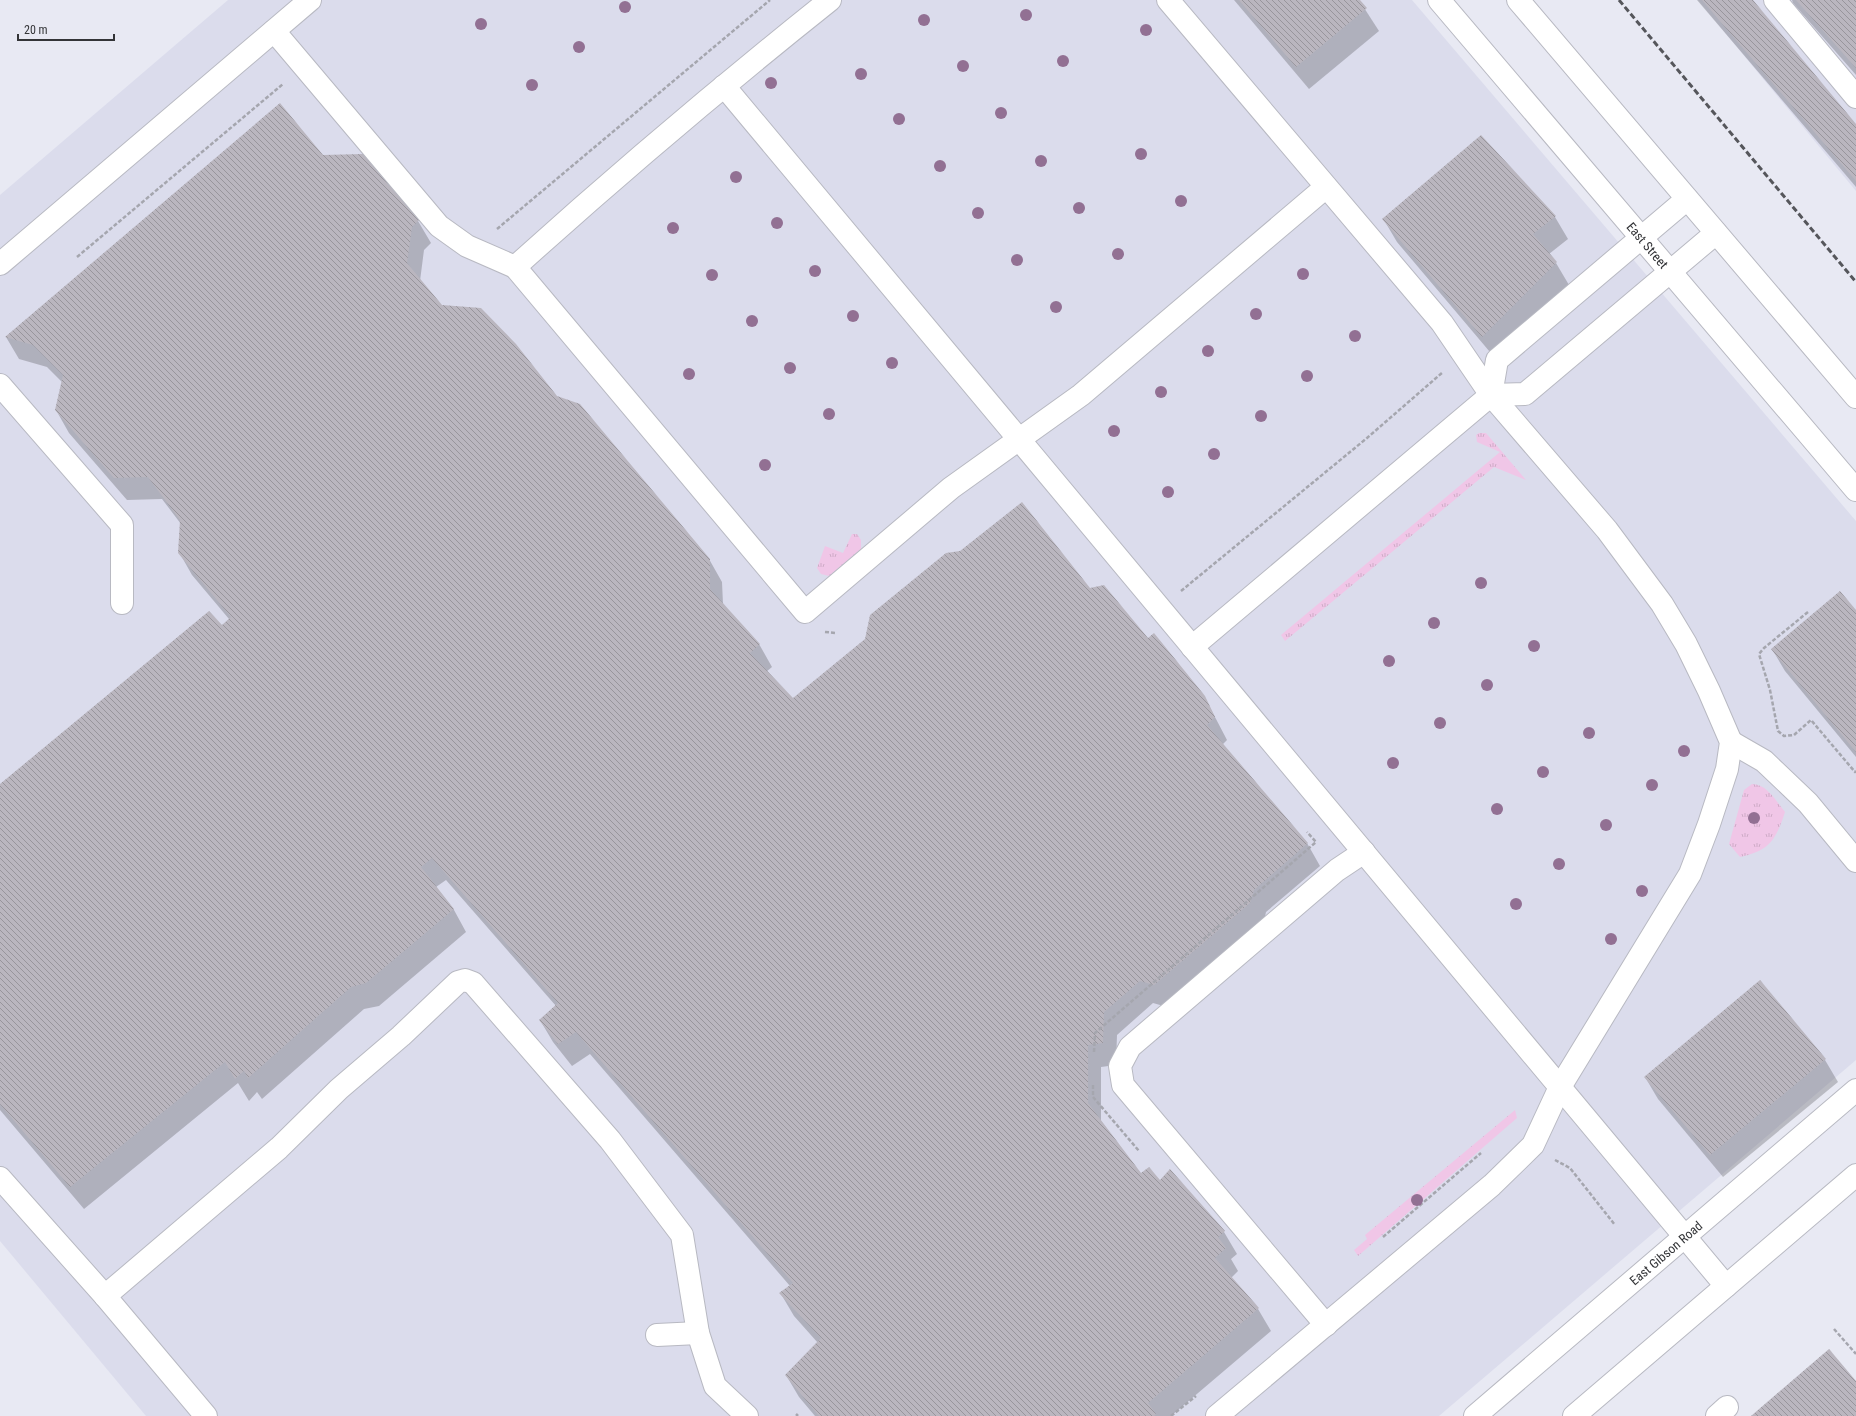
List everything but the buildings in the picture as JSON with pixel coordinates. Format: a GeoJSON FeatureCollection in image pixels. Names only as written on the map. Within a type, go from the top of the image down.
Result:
{"type":"FeatureCollection","features":[{"type":"Feature","properties":{"kind":"street"},"geometry":{"type":"LineString","coordinates":[[0,264],[310,0]]}},
{"type":"Feature","properties":{"kind":"street"},"geometry":{"type":"LineString","coordinates":[[515,267],[590,200],[724,86],[830,0]]}},
{"type":"Feature","properties":{"kind":"street"},"geometry":{"type":"LineString","coordinates":[[1168,0],[1442,323],[1492,395],[1607,530],[1662,604],[1686,644],[1730,742],[1727,769],[1709,824],[1690,874],[1560,1087],[1533,1145],[1492,1185],[1217,1416]]}},
{"type":"Feature","properties":{"kind":"street","name":"East Street"},"geometry":{"type":"LineString","coordinates":[[1439,0],[1856,490]]}},
{"type":"Feature","properties":{"kind":"street"},"geometry":{"type":"LineString","coordinates":[[1518,0],[1856,397]]}},
{"type":"Feature","properties":{"kind":"street"},"geometry":{"type":"LineString","coordinates":[[1775,0],[1856,97]]}},
{"type":"Feature","properties":{"kind":"street"},"geometry":{"type":"LineString","coordinates":[[274,31],[439,226],[467,246],[515,267],[805,612],[951,488],[1081,395],[1326,187]]}},
{"type":"Feature","properties":{"kind":"street"},"geometry":{"type":"LineString","coordinates":[[724,86],[1726,1286]]}},
{"type":"Feature","properties":{"kind":"street"},"geometry":{"type":"LineString","coordinates":[[1492,395],[1497,360],[1687,199]]}},
{"type":"Feature","properties":{"kind":"street"},"geometry":{"type":"LineString","coordinates":[[1192,647],[1492,395],[1525,394],[1716,233]]}},
{"type":"Feature","properties":{"kind":"street"},"geometry":{"type":"LineString","coordinates":[[0,385],[122,525],[122,603]]}},
{"type":"Feature","properties":{"kind":"street"},"geometry":{"type":"LineString","coordinates":[[1730,742],[1764,761],[1808,803],[1856,861]]}},
{"type":"Feature","properties":{"kind":"street"},"geometry":{"type":"LineString","coordinates":[[1326,1325],[1123,1085],[1120,1066],[1130,1047],[1337,870],[1364,852]]}},
{"type":"Feature","properties":{"kind":"street"},"geometry":{"type":"LineString","coordinates":[[105,1296],[279,1148],[339,1089],[401,1036],[458,982],[465,980],[473,983],[610,1140],[682,1235],[698,1333],[715,1386],[747,1416]]}},
{"type":"Feature","properties":{"kind":"street","name":"East Gibson Road"},"geometry":{"type":"LineString","coordinates":[[1475,1416],[1856,1090]]}},
{"type":"Feature","properties":{"kind":"street"},"geometry":{"type":"LineString","coordinates":[[1574,1416],[1856,1175]]}},
{"type":"Feature","properties":{"kind":"street"},"geometry":{"type":"LineString","coordinates":[[0,1178],[105,1296],[206,1416]]}},
{"type":"Feature","properties":{"kind":"street"},"geometry":{"type":"LineString","coordinates":[[657,1335],[698,1333]]}},
{"type":"Feature","properties":{"kind":"path"},"geometry":{"type":"LineString","coordinates":[[474,249],[770,0]]}},
{"type":"Feature","properties":{"kind":"path"},"geometry":{"type":"LineString","coordinates":[[77,257],[287,81]]}},
{"type":"Feature","properties":{"kind":"path"},"geometry":{"type":"LineString","coordinates":[[1160,609],[1367,438],[1463,354]]}},
{"type":"Feature","properties":{"kind":"path"},"geometry":{"type":"LineString","coordinates":[[1808,612],[1764,648],[1759,654],[1770,690],[1775,723],[1778,731],[1784,736],[1794,735],[1811,720],[1855,772],[1856,771]]}},
{"type":"Feature","properties":{"kind":"path"},"geometry":{"type":"LineString","coordinates":[[823,632],[836,633]]}},
{"type":"Feature","properties":{"kind":"path"},"geometry":{"type":"LineString","coordinates":[[1834,1329],[1856,1354]]}},
{"type":"Feature","properties":{"kind":"shaded area"},"geometry":{"type":"Polygon","coordinates":[[[228,0],[1412,0],[1856,521],[1856,1060],[1439,1416],[146,1416],[0,1241],[0,195],[228,0]]]}},
{"type":"Feature","properties":{"kind":"shaded area"},"geometry":{"type":"Polygon","coordinates":[[[1698,0],[1856,0],[1856,191],[1698,0]]]}},
{"type":"Feature","properties":{"kind":"green space"},"geometry":{"type":"Polygon","coordinates":[[[1479,433],[1486,433],[1526,480],[1494,467],[1285,641],[1281,635],[1500,452],[1477,442],[1476,435],[1479,433]]]}},
{"type":"Feature","properties":{"kind":"green space"},"geometry":{"type":"Polygon","coordinates":[[[852,534],[857,534],[861,540],[861,549],[829,576],[821,574],[817,568],[825,546],[843,553],[852,534]]]}},
{"type":"Feature","properties":{"kind":"green space"},"geometry":{"type":"Polygon","coordinates":[[[1752,784],[1767,790],[1785,812],[1778,830],[1765,848],[1740,857],[1729,844],[1744,790],[1752,784]]]}},
{"type":"Feature","properties":{"kind":"green space"},"geometry":{"type":"Polygon","coordinates":[[[1515,1110],[1517,1118],[1358,1256],[1354,1250],[1367,1239],[1365,1235],[1515,1110]]]}},
{"type":"Feature","properties":{"kind":"railway"},"geometry":{"type":"LineString","coordinates":[[1619,0],[1856,282]]}}]}
